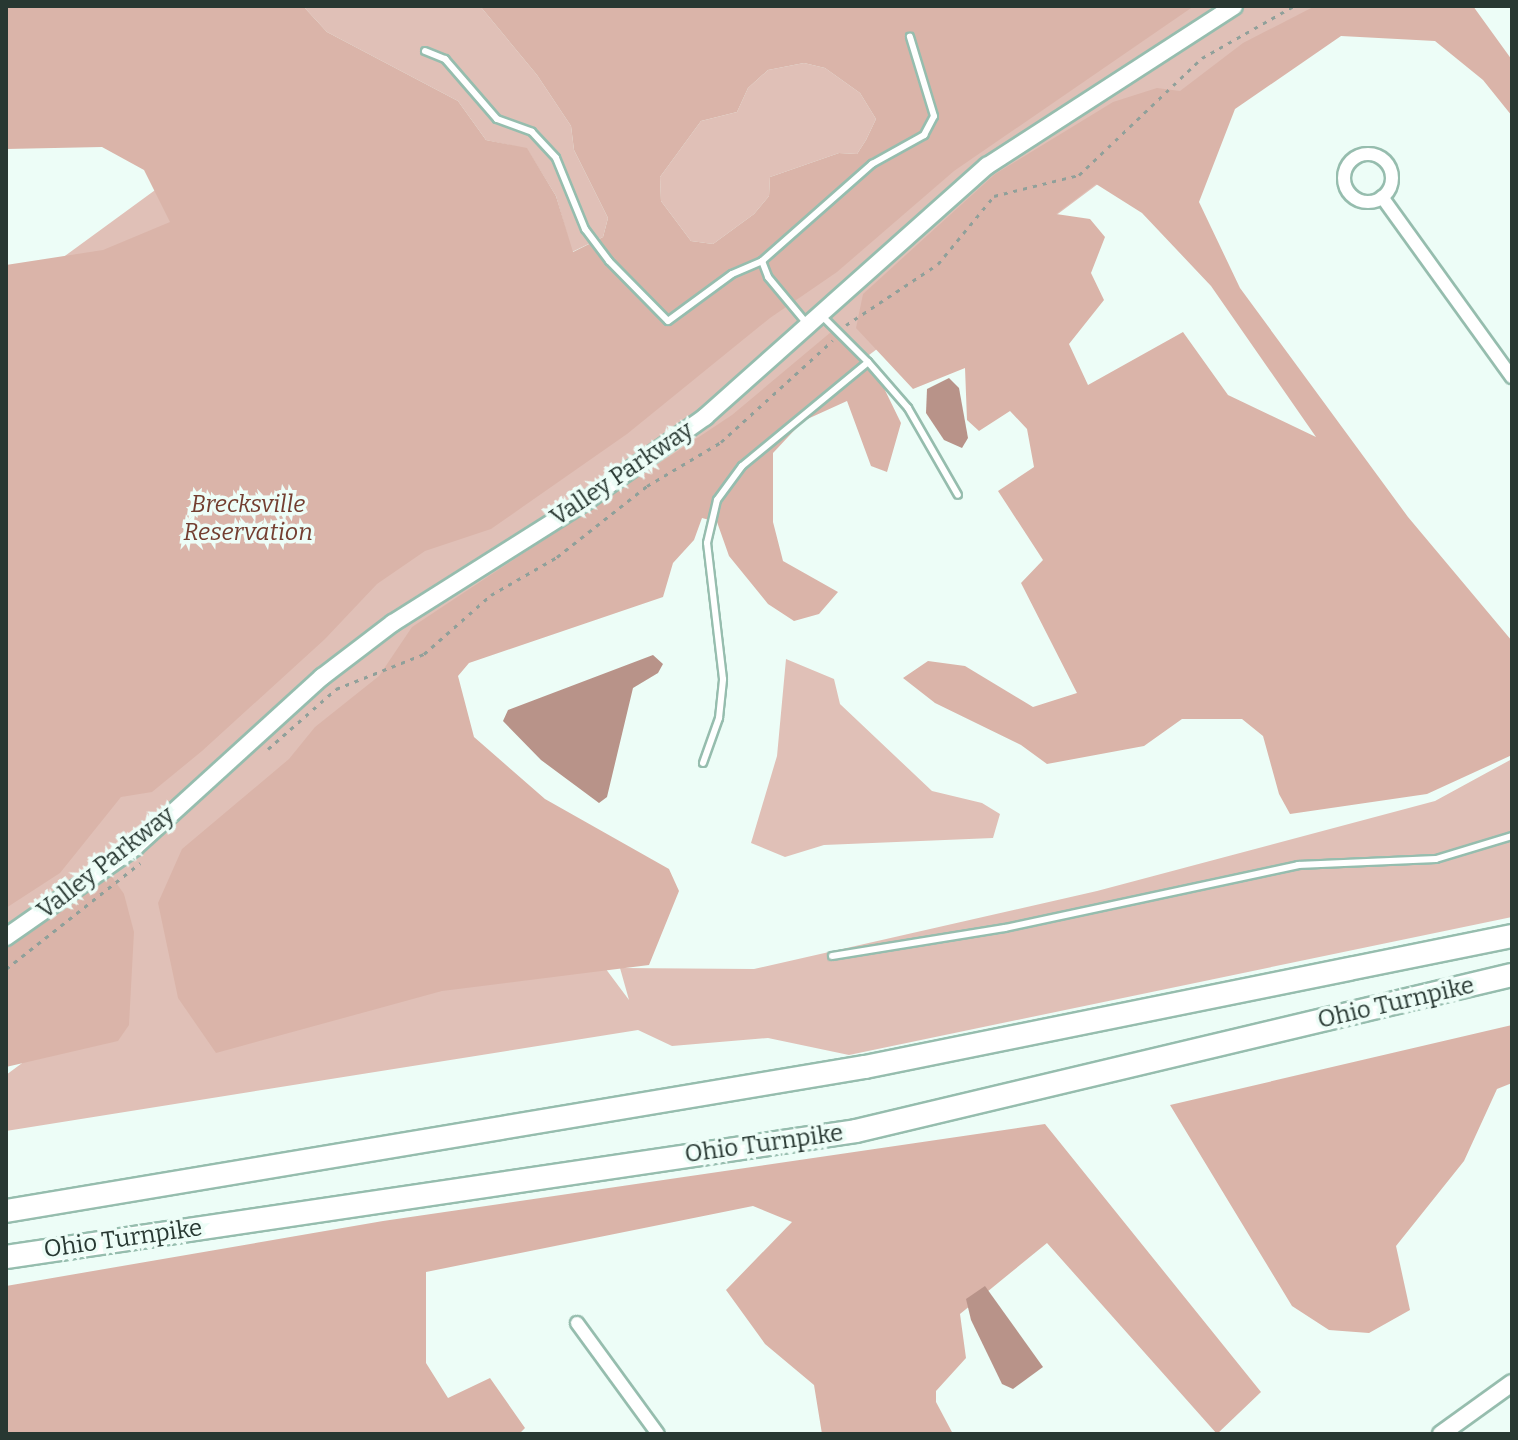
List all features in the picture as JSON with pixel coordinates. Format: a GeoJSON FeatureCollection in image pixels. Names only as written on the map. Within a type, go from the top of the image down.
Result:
{"type":"FeatureCollection","features":[{"type":"Feature","properties":{"kind":"highway","name":"Ohio Turnpike"},"geometry":{"type":"LineString","coordinates":[[6,1211],[865,1067],[1512,936]]}},
{"type":"Feature","properties":{"kind":"highway","name":"Ohio Turnpike"},"geometry":{"type":"LineString","coordinates":[[6,1257],[856,1131],[1512,975]]}},
{"type":"Feature","properties":{"kind":"street","name":"Valley Parkway"},"geometry":{"type":"LineString","coordinates":[[6,937],[135,847],[322,677],[393,623],[586,501],[705,417],[987,166],[1234,6]]}},
{"type":"Feature","properties":{"kind":"street"},"geometry":{"type":"LineString","coordinates":[[1382,197],[1512,377]]}},
{"type":"Feature","properties":{"kind":"street"},"geometry":{"type":"LineString","coordinates":[[577,1323],[658,1434]]}},
{"type":"Feature","properties":{"kind":"street"},"geometry":{"type":"LineString","coordinates":[[1441,1434],[1512,1383]]}},
{"type":"Feature","properties":{"kind":"lane"},"geometry":{"type":"LineString","coordinates":[[425,51],[445,59],[497,119],[532,132],[548,149],[585,229],[609,261],[668,321],[732,274],[762,261],[872,164],[924,135],[934,116],[910,37]]}},
{"type":"Feature","properties":{"kind":"lane"},"geometry":{"type":"LineString","coordinates":[[762,261],[768,277],[808,325]]}},
{"type":"Feature","properties":{"kind":"lane"},"geometry":{"type":"LineString","coordinates":[[820,314],[908,408],[958,495]]}},
{"type":"Feature","properties":{"kind":"lane"},"geometry":{"type":"LineString","coordinates":[[703,763],[719,718],[723,679],[707,543],[717,500],[742,466],[868,362]]}},
{"type":"Feature","properties":{"kind":"lane"},"geometry":{"type":"LineString","coordinates":[[832,956],[1005,928],[1298,865],[1436,859],[1512,836]]}},
{"type":"Feature","properties":{"kind":"path"},"geometry":{"type":"LineString","coordinates":[[260,755],[336,689],[424,654],[491,595],[557,557],[647,486],[721,442],[865,309],[938,264],[994,196],[1079,175],[1202,58],[1294,6]]}},
{"type":"Feature","properties":{"kind":"path"},"geometry":{"type":"LineString","coordinates":[[6,969],[144,860]]}},
{"type":"Feature","properties":{"kind":"green space"},"geometry":{"type":"Polygon","coordinates":[[[6,6],[303,6],[327,32],[458,101],[486,140],[527,148],[556,196],[573,252],[603,237],[608,218],[574,150],[571,126],[537,75],[480,6],[1194,6],[954,171],[837,272],[770,318],[627,434],[491,529],[425,551],[377,584],[325,639],[202,751],[152,792],[121,797],[60,873],[6,908],[6,265],[103,250],[170,222],[144,170],[102,147],[6,149],[6,6]],[[804,63],[768,70],[748,88],[737,112],[701,121],[660,177],[661,201],[691,241],[713,244],[754,214],[769,196],[770,177],[839,153],[857,154],[876,119],[860,93],[825,68],[804,63]]]}},
{"type":"Feature","properties":{"kind":"green space"},"geometry":{"type":"Polygon","coordinates":[[[303,6],[480,6],[537,75],[571,126],[574,150],[608,218],[603,237],[572,252],[556,196],[527,149],[486,140],[458,101],[327,32],[303,6]]]}},
{"type":"Feature","properties":{"kind":"green space","name":"Brecksville Reservation"},"geometry":{"type":"Polygon","coordinates":[[[1117,6],[1336,6],[406,701],[629,1000],[620,968],[754,969],[1097,891],[1435,801],[1512,759],[1512,917],[849,1055],[768,1038],[672,1046],[638,1030],[6,1131],[6,1075],[33,1055],[6,1018],[6,299],[251,120],[506,463],[1117,6]]]}},
{"type":"Feature","properties":{"kind":"green space"},"geometry":{"type":"Polygon","coordinates":[[[1315,6],[1473,6],[1512,60],[1512,116],[1483,80],[1435,41],[1341,36],[1235,109],[1199,202],[1240,288],[1408,517],[1512,641],[1512,755],[1427,794],[1290,814],[1279,794],[1263,736],[1242,719],[1182,719],[1144,746],[1047,764],[1021,745],[935,703],[903,678],[928,661],[965,666],[1033,707],[1077,693],[1021,583],[1043,560],[998,491],[1034,467],[1027,429],[1010,411],[979,431],[967,420],[965,368],[913,389],[856,328],[863,294],[995,174],[1113,102],[1157,88],[1180,91],[1243,43],[1315,6]],[[1096,184],[1056,214],[1090,219],[1105,237],[1091,273],[1104,300],[1069,344],[1088,385],[1183,332],[1228,395],[1316,437],[1211,286],[1142,213],[1096,184]]]}},
{"type":"Feature","properties":{"kind":"green space"},"geometry":{"type":"Polygon","coordinates":[[[804,63],[825,68],[860,93],[876,119],[866,140],[857,154],[839,153],[770,177],[769,196],[754,214],[713,244],[691,241],[661,201],[660,177],[701,121],[737,112],[748,88],[768,70],[804,63]]]}},
{"type":"Feature","properties":{"kind":"green space"},"geometry":{"type":"Polygon","coordinates":[[[831,332],[881,382],[901,423],[887,472],[871,466],[847,401],[803,421],[773,453],[773,522],[783,561],[838,592],[819,614],[794,621],[768,604],[729,556],[717,522],[702,518],[694,540],[673,563],[663,597],[469,663],[458,676],[474,737],[545,799],[669,869],[679,891],[649,965],[442,991],[216,1053],[178,998],[158,903],[182,849],[289,759],[315,727],[379,676],[412,627],[732,415],[831,332]]]}},
{"type":"Feature","properties":{"kind":"green space"},"geometry":{"type":"Polygon","coordinates":[[[786,659],[834,679],[840,704],[932,791],[982,803],[1000,814],[993,838],[824,845],[785,857],[751,843],[777,756],[786,659]]]}},
{"type":"Feature","properties":{"kind":"green space"},"geometry":{"type":"Polygon","coordinates":[[[110,874],[124,894],[134,932],[129,1025],[118,1041],[6,1067],[6,943],[110,874]]]}},
{"type":"Feature","properties":{"kind":"green space"},"geometry":{"type":"Polygon","coordinates":[[[1512,1025],[1512,1083],[1497,1089],[1464,1161],[1396,1246],[1410,1310],[1369,1333],[1329,1330],[1292,1306],[1170,1105],[1512,1025]]]}},
{"type":"Feature","properties":{"kind":"green space"},"geometry":{"type":"Polygon","coordinates":[[[1045,1124],[1261,1392],[1217,1434],[1047,1243],[960,1314],[966,1358],[936,1391],[936,1402],[953,1434],[822,1434],[814,1385],[765,1344],[726,1290],[792,1222],[753,1206],[426,1272],[426,1363],[448,1398],[490,1378],[525,1428],[519,1434],[6,1434],[6,1286],[383,1221],[1045,1124]]]}},
{"type":"Feature","properties":{"kind":"shaded area"},"geometry":{"type":"Polygon","coordinates":[[[949,378],[959,388],[968,438],[962,448],[944,440],[926,413],[927,389],[949,378]]]}},
{"type":"Feature","properties":{"kind":"shaded area"},"geometry":{"type":"Polygon","coordinates":[[[653,655],[663,664],[658,673],[633,688],[607,797],[599,803],[541,760],[503,721],[508,710],[653,655]]]}},
{"type":"Feature","properties":{"kind":"shaded area"},"geometry":{"type":"Polygon","coordinates":[[[985,1286],[1043,1367],[1013,1389],[1002,1384],[971,1320],[966,1299],[985,1286]]]}}]}
